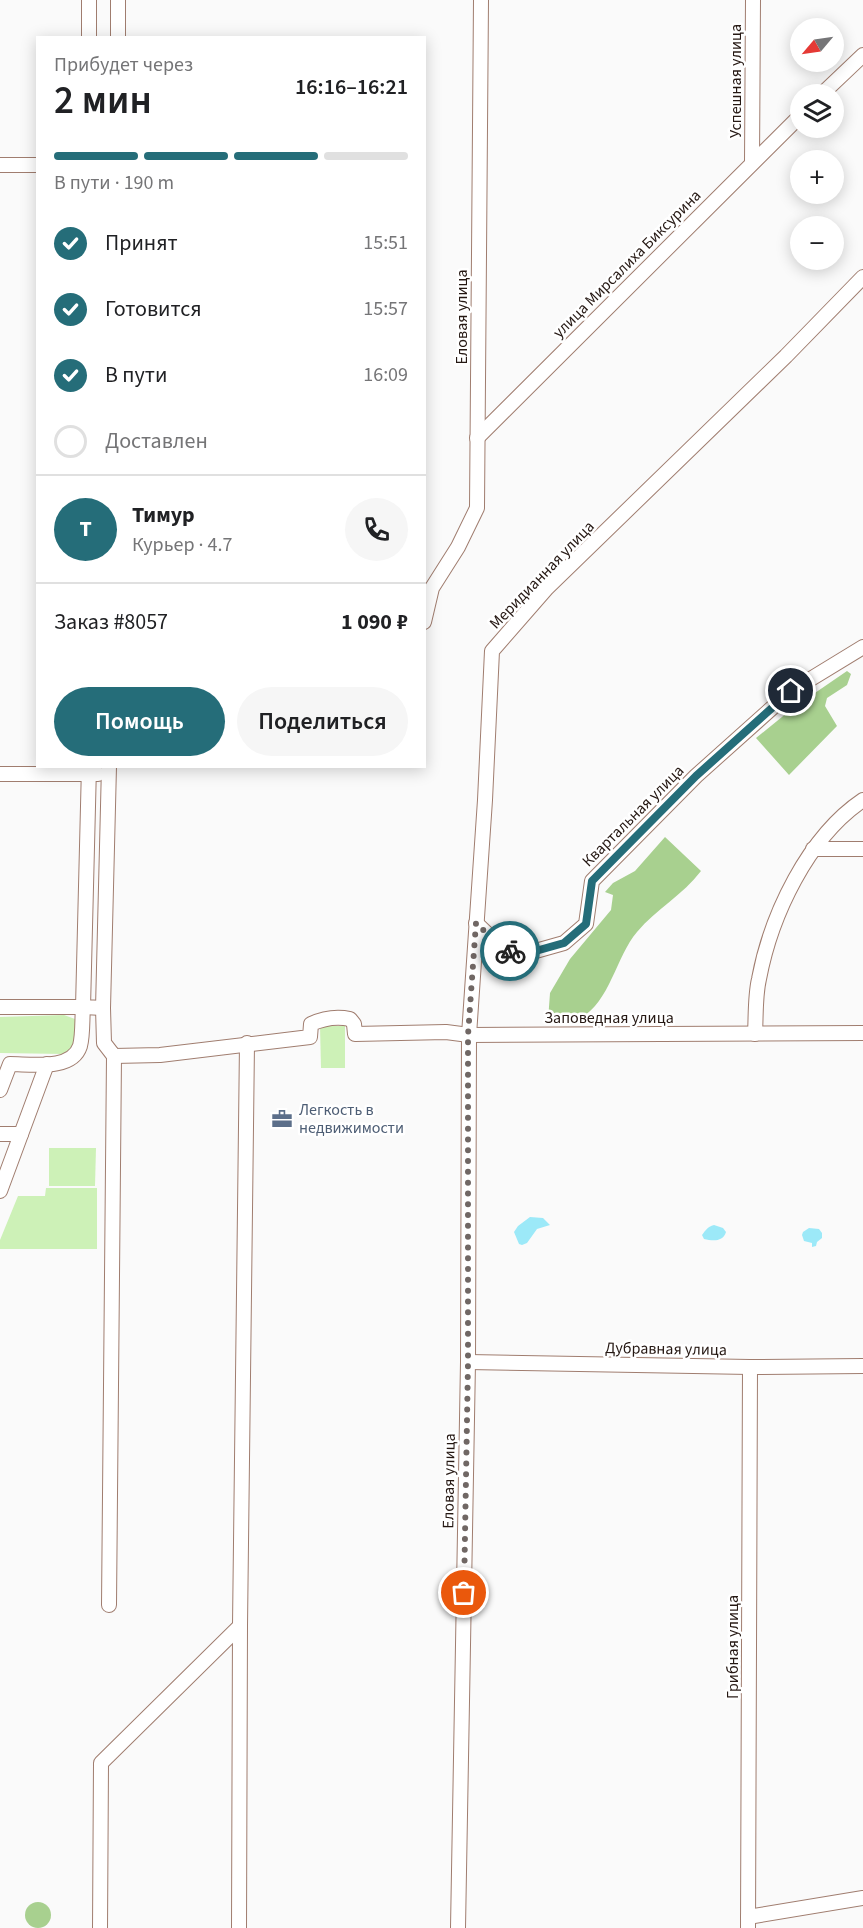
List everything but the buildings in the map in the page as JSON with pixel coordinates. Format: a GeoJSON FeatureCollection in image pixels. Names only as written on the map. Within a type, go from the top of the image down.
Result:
{"type":"FeatureCollection","features":[{"type":"Feature","properties":{"kind":"street"},"geometry":{"type":"LineString","coordinates":[[89,0],[89,36]]}},
{"type":"Feature","properties":{"kind":"street"},"geometry":{"type":"LineString","coordinates":[[118,0],[118,36]]}},
{"type":"Feature","properties":{"kind":"street","name":"Еловая улица"},"geometry":{"type":"LineString","coordinates":[[426,614],[432,588],[458,547],[477,508],[481,0]]}},
{"type":"Feature","properties":{"kind":"street","name":"Успешная улица"},"geometry":{"type":"LineString","coordinates":[[752,162],[753,0]]}},
{"type":"Feature","properties":{"kind":"street"},"geometry":{"type":"LineString","coordinates":[[833,84],[863,55]]}},
{"type":"Feature","properties":{"kind":"street","name":"улица Мирсалиха Биксурина"},"geometry":{"type":"LineString","coordinates":[[477,438],[790,126]]}},
{"type":"Feature","properties":{"kind":"street"},"geometry":{"type":"LineString","coordinates":[[0,165],[36,165]]}},
{"type":"Feature","properties":{"kind":"street","name":"Меридианная улица"},"geometry":{"type":"LineString","coordinates":[[468,1035],[492,651],[547,588],[863,277]]}},
{"type":"Feature","properties":{"kind":"street","name":"Квартальная улица"},"geometry":{"type":"LineString","coordinates":[[476,923],[503,949],[525,954],[564,943],[586,924],[592,881],[696,776],[791,691],[863,647]]}},
{"type":"Feature","properties":{"kind":"street"},"geometry":{"type":"LineString","coordinates":[[0,1090],[10,1064],[64,1062],[75,1056],[80,1045],[89,770]]}},
{"type":"Feature","properties":{"kind":"street"},"geometry":{"type":"LineString","coordinates":[[0,774],[109,770],[103,1008],[104,1043],[114,1056],[109,1605]]}},
{"type":"Feature","properties":{"kind":"street"},"geometry":{"type":"LineString","coordinates":[[755,1034],[758,980],[771,934],[789,891],[813,849],[828,830],[863,800]]}},
{"type":"Feature","properties":{"kind":"street"},"geometry":{"type":"LineString","coordinates":[[813,849],[863,849]]}},
{"type":"Feature","properties":{"kind":"street"},"geometry":{"type":"LineString","coordinates":[[0,1007],[103,1008]]}},
{"type":"Feature","properties":{"kind":"street","name":"Заповедная улица"},"geometry":{"type":"LineString","coordinates":[[248,1043],[310,1037],[311,1024],[324,1018],[342,1017],[350,1019],[354,1024],[355,1034],[446,1032],[468,1035],[863,1033]]}},
{"type":"Feature","properties":{"kind":"street","name":"Еловая улица"},"geometry":{"type":"LineString","coordinates":[[458,1928],[468,1362],[468,1035]]}},
{"type":"Feature","properties":{"kind":"street"},"geometry":{"type":"LineString","coordinates":[[114,1056],[160,1055],[248,1043],[240,1626],[239,1928]]}},
{"type":"Feature","properties":{"kind":"street"},"geometry":{"type":"LineString","coordinates":[[0,1191],[47,1064]]}},
{"type":"Feature","properties":{"kind":"street"},"geometry":{"type":"LineString","coordinates":[[0,1134],[21,1134]]}},
{"type":"Feature","properties":{"kind":"street","name":"Дубравная улица"},"geometry":{"type":"LineString","coordinates":[[468,1362],[863,1366]]}},
{"type":"Feature","properties":{"kind":"street","name":"Грибная улица"},"geometry":{"type":"LineString","coordinates":[[748,1923],[750,1366]]}},
{"type":"Feature","properties":{"kind":"street"},"geometry":{"type":"LineString","coordinates":[[100,1928],[101,1763],[240,1626]]}},
{"type":"Feature","properties":{"kind":"street"},"geometry":{"type":"LineString","coordinates":[[748,1923],[863,1898]]}},
{"type":"Feature","properties":{"kind":"green space"},"geometry":{"type":"Polygon","coordinates":[[[847,671],[851,674],[847,685],[827,698],[825,706],[837,726],[789,775],[756,738],[793,708],[847,671]]]}},
{"type":"Feature","properties":{"kind":"green space"},"geometry":{"type":"Polygon","coordinates":[[[665,837],[701,871],[637,932],[609,985],[592,1009],[580,1018],[566,1023],[548,1021],[550,993],[570,959],[611,910],[613,895],[605,892],[613,883],[635,871],[665,837]]]}},
{"type":"Feature","properties":{"kind":"green space"},"geometry":{"type":"Polygon","coordinates":[[[64,1015],[75,1019],[75,1045],[63,1054],[0,1053],[0,1017],[64,1015]]]}},
{"type":"Feature","properties":{"kind":"green space"},"geometry":{"type":"Polygon","coordinates":[[[320,1026],[345,1026],[345,1068],[321,1068],[320,1026]]]}},
{"type":"Feature","properties":{"kind":"green space"},"geometry":{"type":"Polygon","coordinates":[[[49,1148],[96,1148],[95,1186],[49,1186],[49,1148]]]}},
{"type":"Feature","properties":{"kind":"green space"},"geometry":{"type":"Polygon","coordinates":[[[46,1188],[97,1188],[97,1249],[0,1249],[0,1240],[18,1196],[45,1196],[46,1188]]]}},
{"type":"Feature","properties":{"kind":"green space"},"geometry":{"type":"Polygon","coordinates":[[[38,1902],[47,1906],[51,1915],[47,1924],[38,1928],[29,1924],[25,1915],[29,1906],[38,1902]]]}},
{"type":"Feature","properties":{"kind":"water"},"geometry":{"type":"Polygon","coordinates":[[[530,1217],[543,1218],[550,1225],[537,1229],[527,1243],[519,1244],[514,1232],[530,1217]]]}},
{"type":"Feature","properties":{"kind":"water"},"geometry":{"type":"Polygon","coordinates":[[[714,1225],[723,1228],[726,1232],[723,1238],[704,1239],[702,1235],[714,1225]]]}},
{"type":"Feature","properties":{"kind":"water"},"geometry":{"type":"Polygon","coordinates":[[[809,1228],[819,1229],[822,1233],[822,1238],[816,1246],[812,1247],[812,1243],[804,1241],[803,1232],[809,1228]]]}},
{"type":"Feature","properties":{"kind":"way so far"},"geometry":{"type":"LineString","coordinates":[[464,1593],[468,1362],[468,1035],[476,923],[503,949],[510,951]]}},
{"type":"Feature","properties":{"kind":"place","name":"Легкость в недвижимости"},"geometry":{"type":"Point","coordinates":[282,1119]}},
{"type":"Feature","properties":{"kind":"route"},"geometry":{"type":"LineString","coordinates":[[510,951],[525,954],[564,943],[586,924],[592,881],[696,776],[791,691]]}}]}
